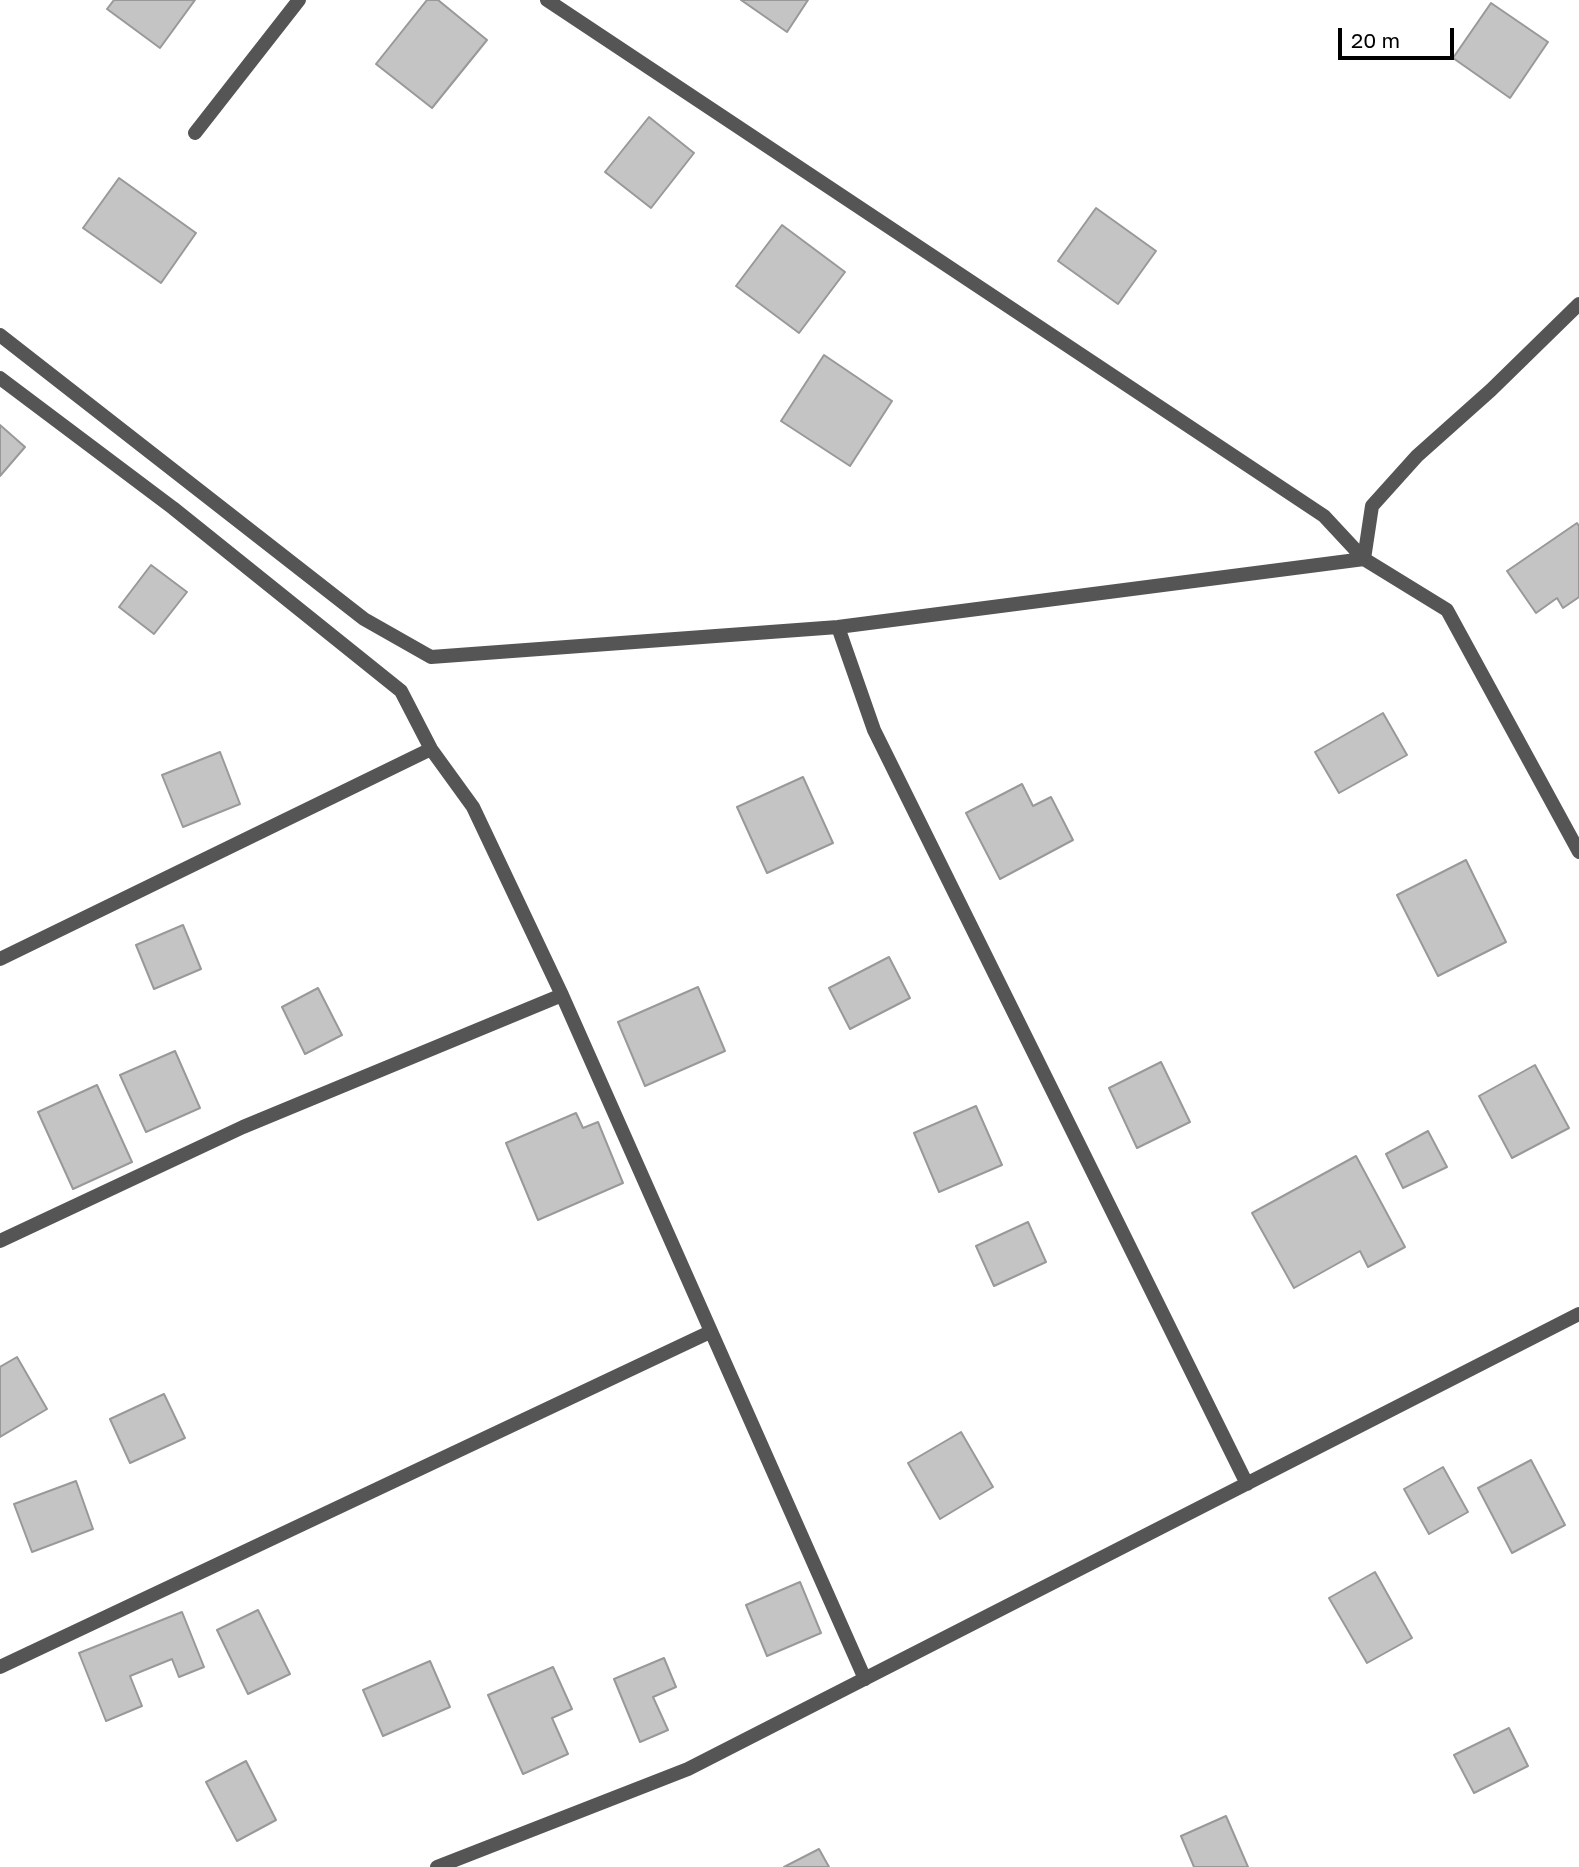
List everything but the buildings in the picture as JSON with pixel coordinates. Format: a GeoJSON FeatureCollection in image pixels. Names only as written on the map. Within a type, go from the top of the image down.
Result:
{"type":"FeatureCollection","features":[{"type":"Feature","properties":{"kind":"lane"},"geometry":{"type":"LineString","coordinates":[[195,133],[299,0]]}},
{"type":"Feature","properties":{"kind":"lane"},"geometry":{"type":"LineString","coordinates":[[547,0],[1324,516],[1364,559],[1447,610],[1579,852]]}},
{"type":"Feature","properties":{"kind":"lane"},"geometry":{"type":"LineString","coordinates":[[1364,559],[1372,506],[1417,456],[1491,390],[1579,304]]}},
{"type":"Feature","properties":{"kind":"lane"},"geometry":{"type":"LineString","coordinates":[[0,335],[364,620],[431,657],[838,627],[1364,559]]}},
{"type":"Feature","properties":{"kind":"lane"},"geometry":{"type":"LineString","coordinates":[[0,378],[173,508],[401,691],[431,749],[473,807],[562,995],[865,1679]]}},
{"type":"Feature","properties":{"kind":"lane"},"geometry":{"type":"LineString","coordinates":[[838,627],[874,730],[1247,1484]]}},
{"type":"Feature","properties":{"kind":"lane"},"geometry":{"type":"LineString","coordinates":[[0,958],[431,749]]}},
{"type":"Feature","properties":{"kind":"lane"},"geometry":{"type":"LineString","coordinates":[[0,1241],[243,1127],[562,995]]}},
{"type":"Feature","properties":{"kind":"lane"},"geometry":{"type":"LineString","coordinates":[[437,1867],[688,1769],[1579,1314]]}},
{"type":"Feature","properties":{"kind":"lane"},"geometry":{"type":"LineString","coordinates":[[0,1667],[710,1332]]}}]}
